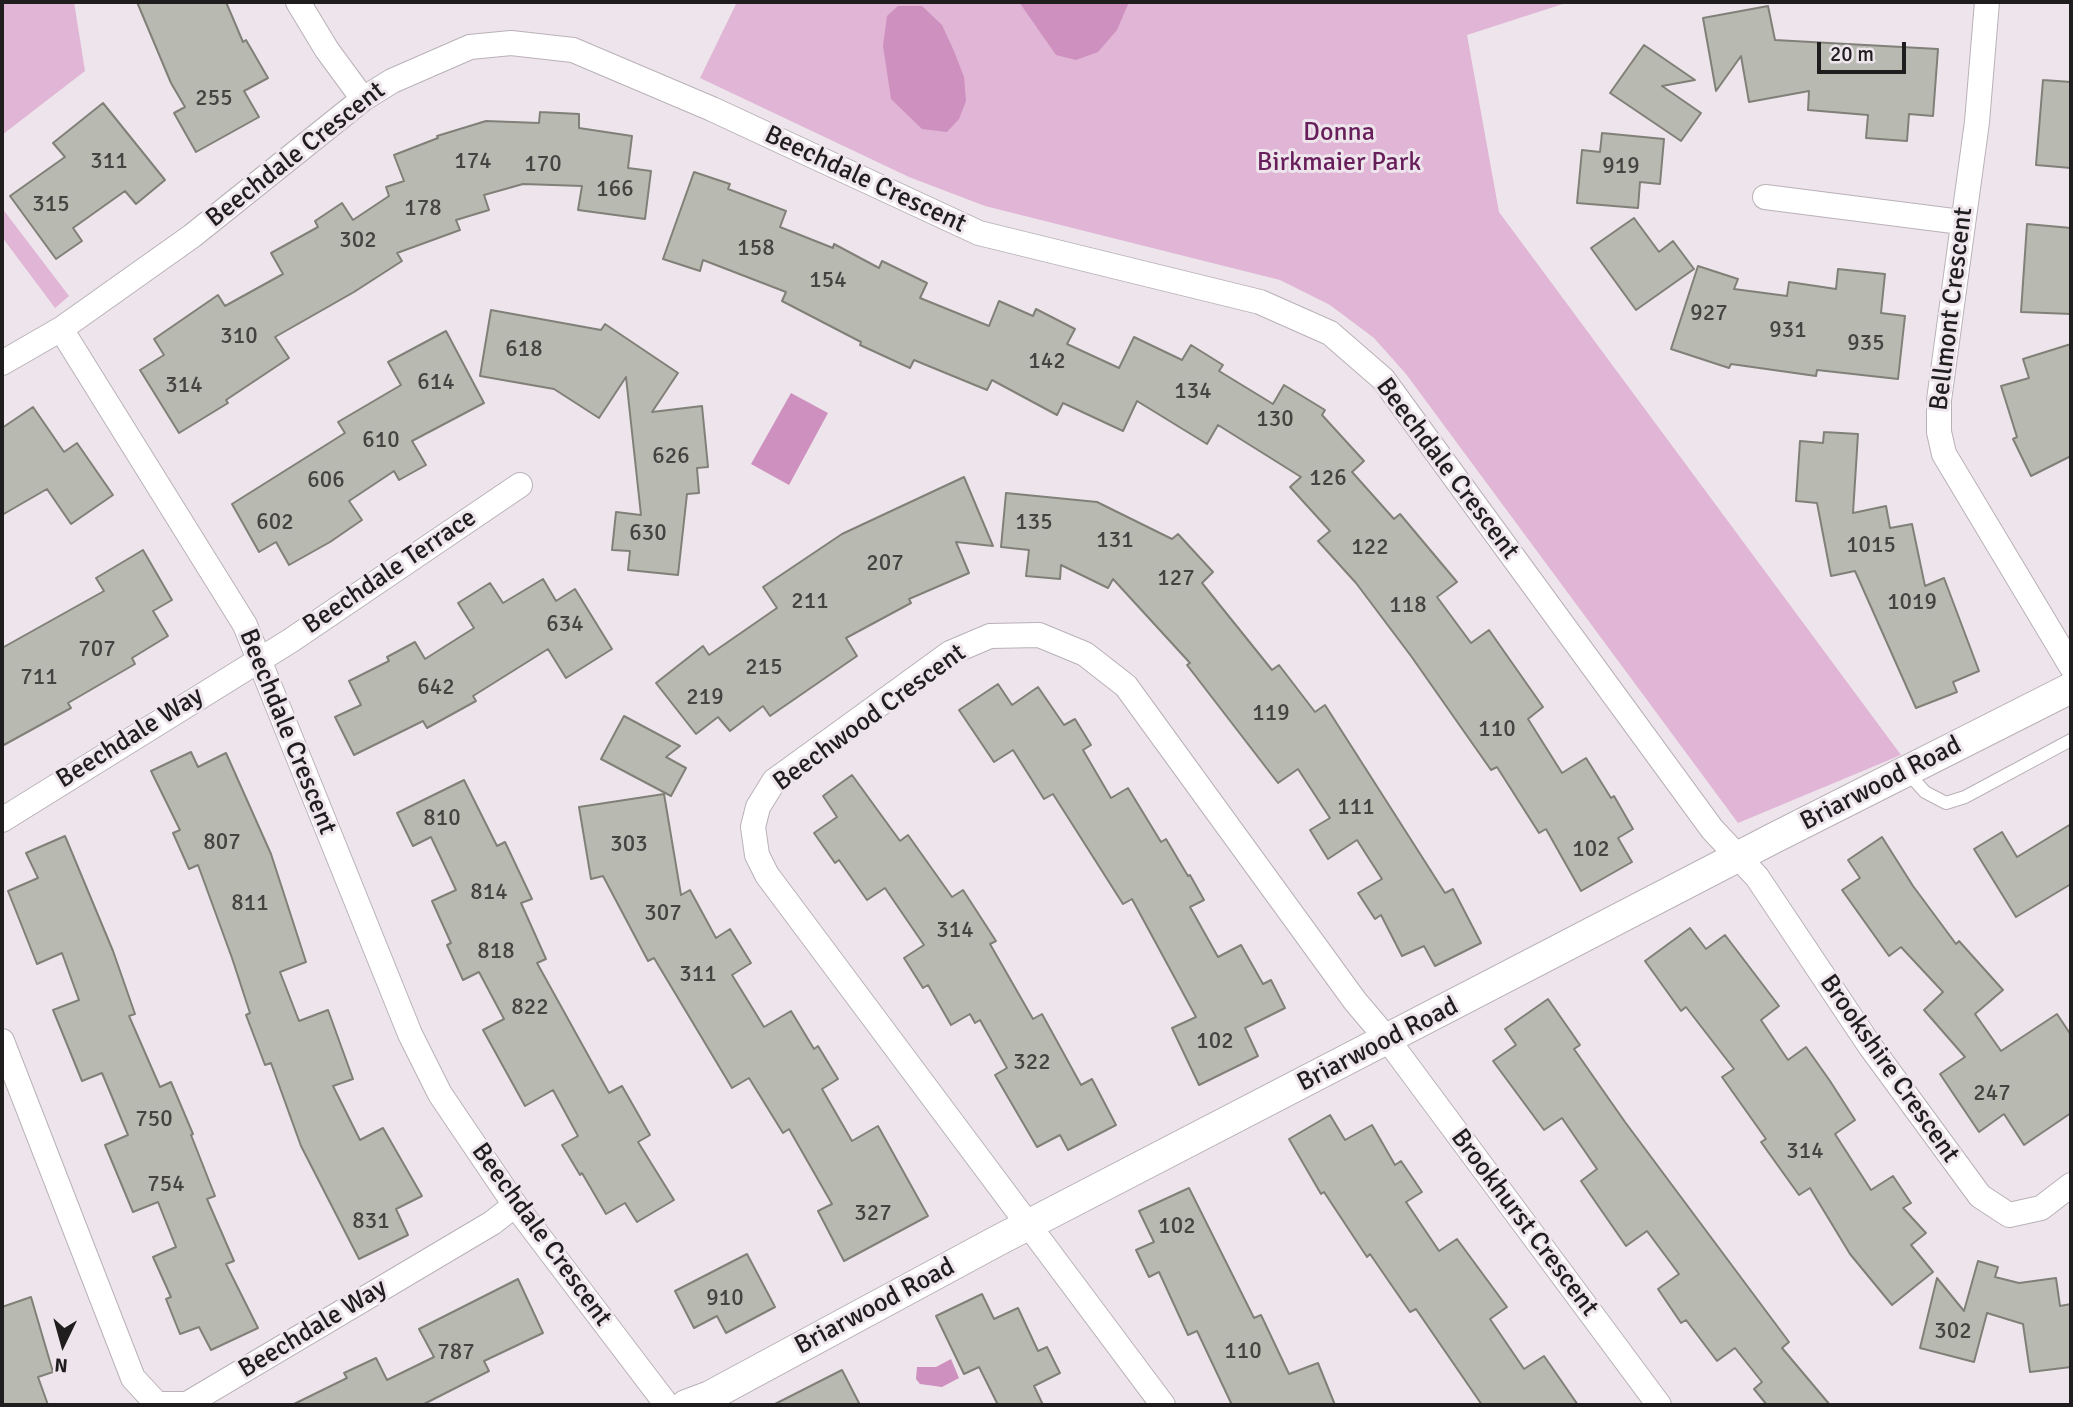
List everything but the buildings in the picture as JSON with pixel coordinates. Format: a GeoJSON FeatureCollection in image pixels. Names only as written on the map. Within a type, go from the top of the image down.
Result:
{"type":"FeatureCollection","features":[{"type":"Feature","properties":{"kind":"street"},"geometry":{"type":"LineString","coordinates":[[298,2],[327,50],[363,99]]}},
{"type":"Feature","properties":{"kind":"street","name":"Bellmont Crescent"},"geometry":{"type":"LineString","coordinates":[[1987,2],[1978,122],[1961,222],[1938,400],[1939,432],[1944,454],[2071,667]]}},
{"type":"Feature","properties":{"kind":"street","name":"Beechdale Crescent"},"geometry":{"type":"LineString","coordinates":[[667,1405],[515,1205],[440,1094],[410,1034],[245,625],[61,329],[191,236],[363,99],[392,81],[470,47],[510,43],[573,50],[712,109],[979,233],[1260,302],[1330,333],[1383,379],[1712,829],[1737,857]]}},
{"type":"Feature","properties":{"kind":"street"},"geometry":{"type":"LineString","coordinates":[[1765,197],[1961,222]]}},
{"type":"Feature","properties":{"kind":"street"},"geometry":{"type":"LineString","coordinates":[[2,363],[61,329]]}},
{"type":"Feature","properties":{"kind":"street","name":"Beechdale Terrace"},"geometry":{"type":"LineString","coordinates":[[259,658],[520,485]]}},
{"type":"Feature","properties":{"kind":"street","name":"Beechwood Crescent"},"geometry":{"type":"LineString","coordinates":[[1163,1405],[776,886],[757,855],[754,828],[758,807],[774,781],[950,653],[990,636],[1039,635],[1086,654],[1126,686],[1355,1001],[1388,1040]]}},
{"type":"Feature","properties":{"kind":"street","name":"Beechdale Way"},"geometry":{"type":"LineString","coordinates":[[2,820],[259,658]]}},
{"type":"Feature","properties":{"kind":"street","name":"Briarwood Road"},"geometry":{"type":"LineString","coordinates":[[686,1405],[710,1396],[1030,1224],[1737,857],[2071,688]]}},
{"type":"Feature","properties":{"kind":"street","name":"Brookshire Crescent"},"geometry":{"type":"LineString","coordinates":[[1737,857],[1757,877],[1870,1046],[1980,1196],[2008,1215],[2041,1208],[2071,1185]]}},
{"type":"Feature","properties":{"kind":"street","name":"Brookhurst Crescent"},"geometry":{"type":"LineString","coordinates":[[1388,1040],[1659,1405]]}},
{"type":"Feature","properties":{"kind":"street","name":"Beechdale Way"},"geometry":{"type":"LineString","coordinates":[[2,1041],[133,1378],[157,1404],[187,1404],[492,1223],[515,1205]]}},
{"type":"Feature","properties":{"kind":"lane"},"geometry":{"type":"LineString","coordinates":[[1907,772],[1925,792],[1946,803],[1965,796],[2071,740]]}},
{"type":"Feature","properties":{"kind":"green space"},"geometry":{"type":"Polygon","coordinates":[[[2,2],[74,2],[85,71],[2,135],[2,2]]]}},
{"type":"Feature","properties":{"kind":"green space","name":"Donna Birkmaier Park"},"geometry":{"type":"Polygon","coordinates":[[[737,2],[1569,2],[1467,35],[1499,212],[1901,755],[1738,823],[1406,374],[1374,338],[1330,305],[1280,280],[985,206],[909,177],[700,78],[737,2]]]}},
{"type":"Feature","properties":{"kind":"green space"},"geometry":{"type":"Polygon","coordinates":[[[2,208],[69,296],[55,308],[2,237],[2,208]]]}},
{"type":"Feature","properties":{"kind":"shaded area"},"geometry":{"type":"Polygon","coordinates":[[[1019,2],[1129,2],[1117,30],[1098,52],[1076,60],[1056,55],[1019,2]]]}},
{"type":"Feature","properties":{"kind":"shaded area"},"geometry":{"type":"Polygon","coordinates":[[[898,6],[922,6],[942,25],[954,51],[964,77],[966,101],[959,119],[947,132],[922,129],[891,99],[883,46],[887,16],[898,6]]]}},
{"type":"Feature","properties":{"kind":"shaded area"},"geometry":{"type":"Polygon","coordinates":[[[791,393],[828,413],[789,485],[751,464],[791,393]]]}},
{"type":"Feature","properties":{"kind":"shaded area"},"geometry":{"type":"Polygon","coordinates":[[[951,1359],[959,1378],[942,1387],[920,1384],[916,1379],[917,1367],[936,1367],[951,1359]]]}}]}
